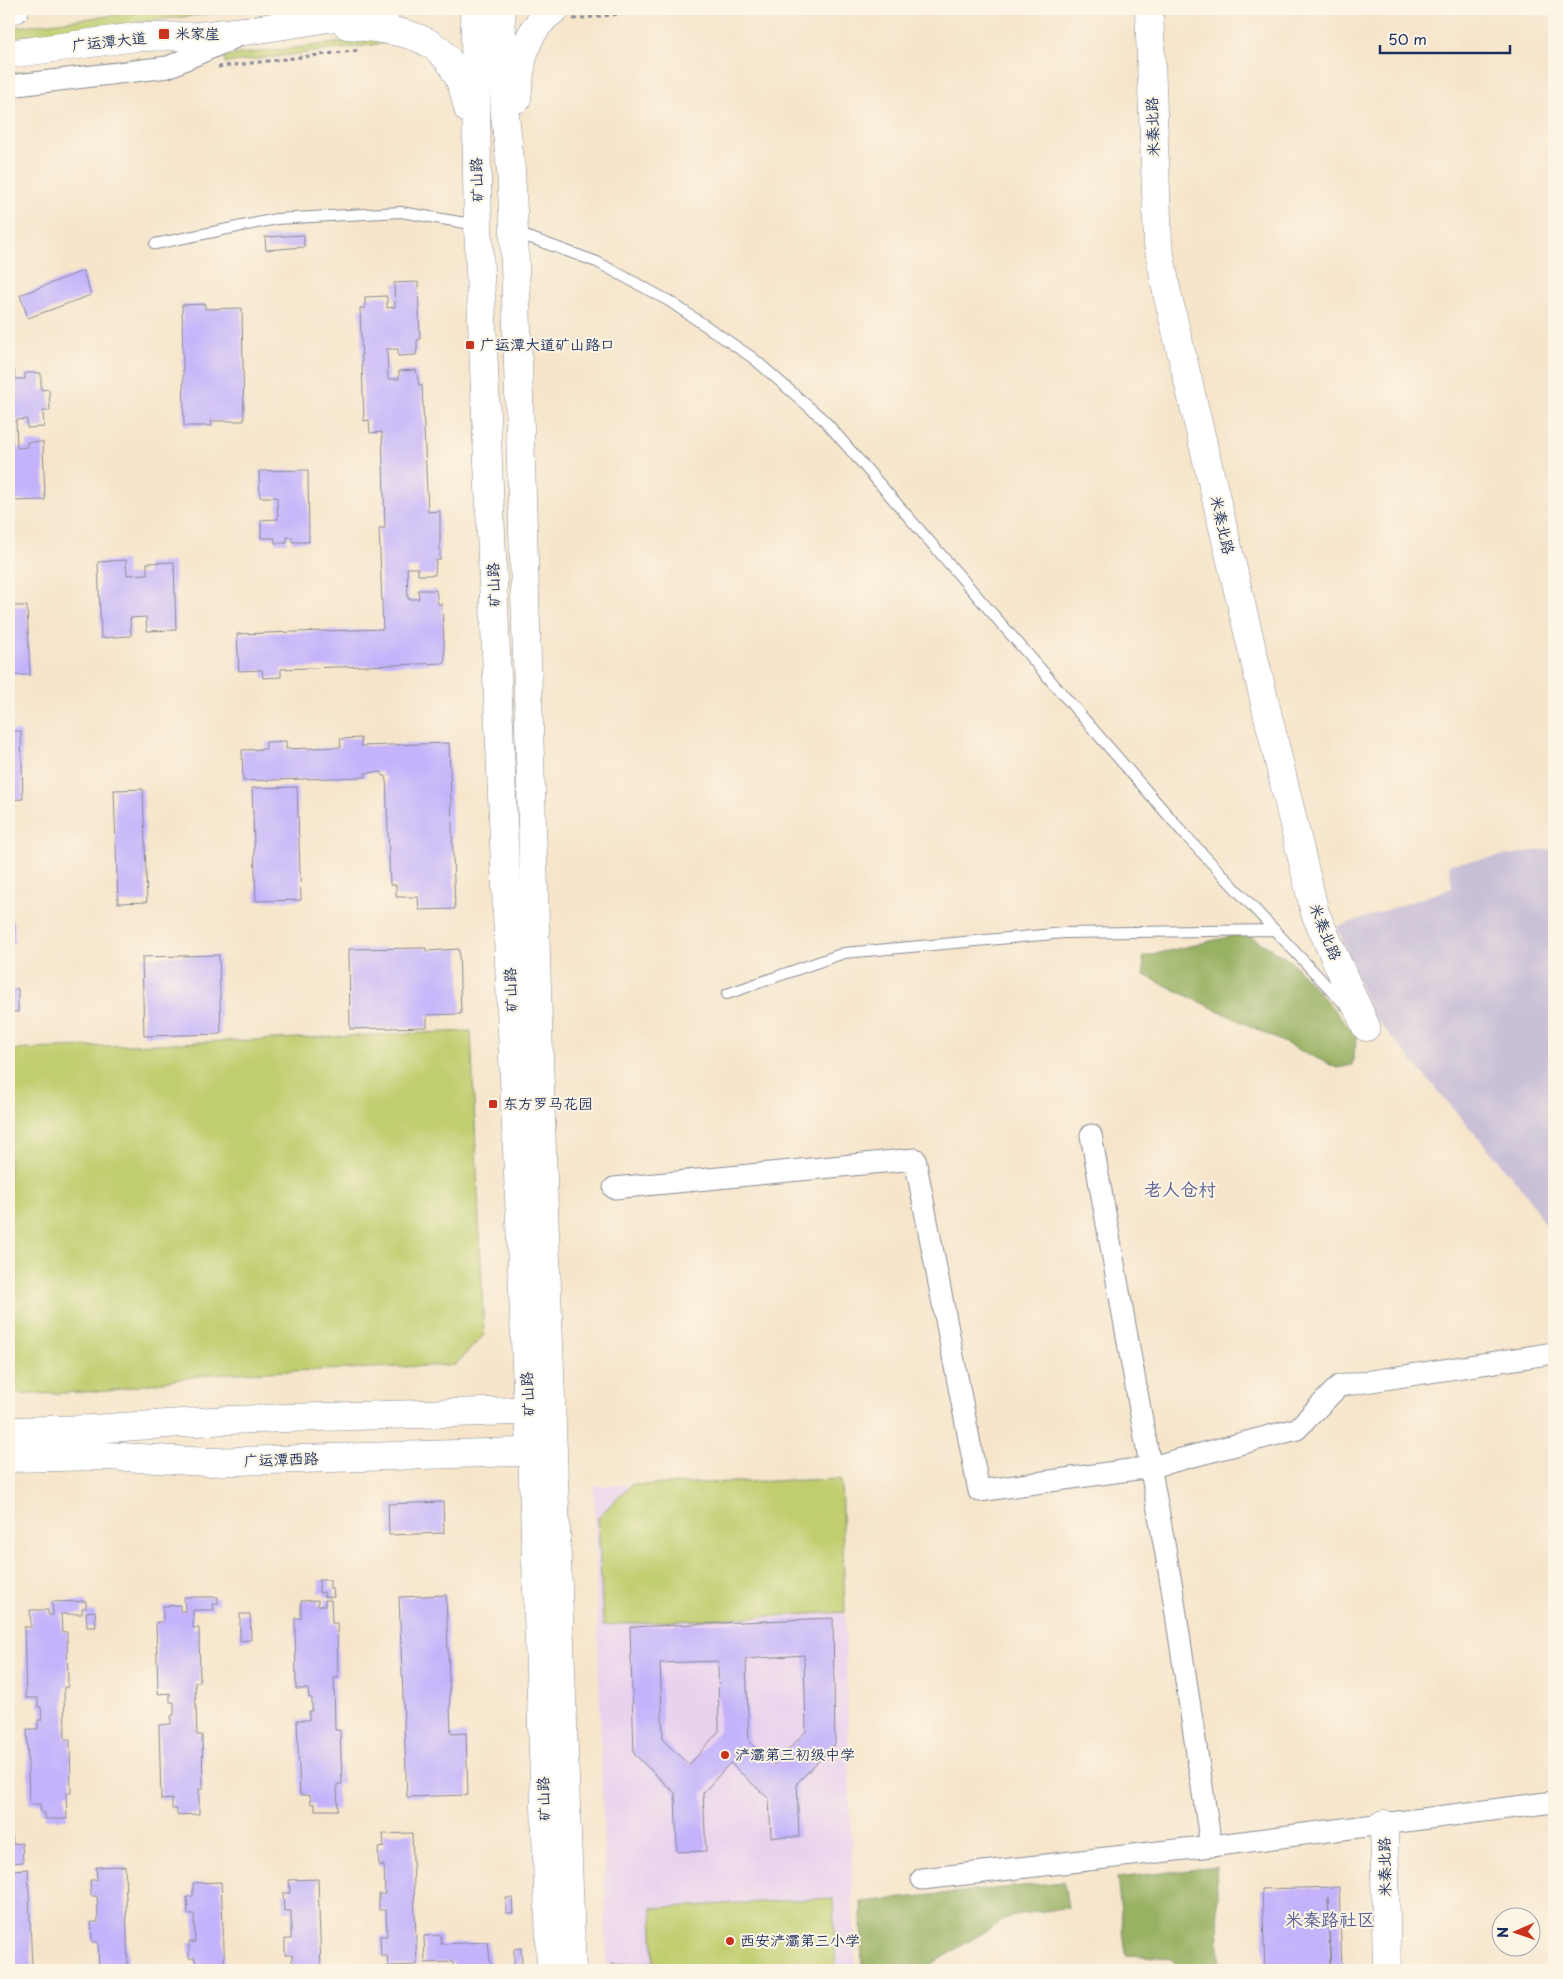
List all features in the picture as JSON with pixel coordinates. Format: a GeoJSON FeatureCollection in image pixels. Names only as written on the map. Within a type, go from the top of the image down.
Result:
{"type":"FeatureCollection","features":[{"type":"Feature","properties":{"kind":"main road"},"geometry":{"type":"LineString","coordinates":[[9,10],[15,9]]}},
{"type":"Feature","properties":{"kind":"main road","name":"广运潭大道"},"geometry":{"type":"LineString","coordinates":[[9,54],[136,37],[198,36],[253,30],[387,9]]}},
{"type":"Feature","properties":{"kind":"main road","name":"矿山路"},"geometry":{"type":"LineString","coordinates":[[474,9],[478,95],[476,157],[478,225],[542,1452],[572,1970]]}},
{"type":"Feature","properties":{"kind":"main road","name":"矿山路"},"geometry":{"type":"LineString","coordinates":[[501,9],[505,115],[511,170],[514,232],[542,1143],[540,1411]]}},
{"type":"Feature","properties":{"kind":"main road","name":"米秦北路"},"geometry":{"type":"LineString","coordinates":[[1149,9],[1158,244],[1167,293],[1315,913],[1366,1027]]}},
{"type":"Feature","properties":{"kind":"main road"},"geometry":{"type":"LineString","coordinates":[[511,170],[517,99],[524,54],[534,28],[551,11]]}},
{"type":"Feature","properties":{"kind":"main road"},"geometry":{"type":"LineString","coordinates":[[316,21],[403,32],[424,40],[435,47],[454,67],[463,84],[476,157]]}},
{"type":"Feature","properties":{"kind":"main road"},"geometry":{"type":"LineString","coordinates":[[9,1431],[92,1429],[227,1420],[540,1411]]}},
{"type":"Feature","properties":{"kind":"main road","name":"矿山路"},"geometry":{"type":"LineString","coordinates":[[542,1452],[551,1970]]}},
{"type":"Feature","properties":{"kind":"main road","name":"广运潭西路"},"geometry":{"type":"LineString","coordinates":[[9,1458],[106,1456],[208,1462],[542,1452]]}},
{"type":"Feature","properties":{"kind":"main road","name":"米秦北路"},"geometry":{"type":"LineString","coordinates":[[1384,1824],[1387,1970]]}},
{"type":"Feature","properties":{"kind":"street"},"geometry":{"type":"LineString","coordinates":[[9,86],[168,68],[253,30]]}},
{"type":"Feature","properties":{"kind":"street"},"geometry":{"type":"LineString","coordinates":[[1091,1135],[1151,1467],[1212,1846]]}},
{"type":"Feature","properties":{"kind":"street"},"geometry":{"type":"LineString","coordinates":[[614,1188],[915,1159],[979,1491],[1151,1467],[1297,1430],[1339,1386],[1554,1354]]}},
{"type":"Feature","properties":{"kind":"street"},"geometry":{"type":"LineString","coordinates":[[922,1879],[1212,1846],[1554,1802]]}},
{"type":"Feature","properties":{"kind":"lane"},"geometry":{"type":"LineString","coordinates":[[155,244],[285,219],[401,212],[478,225]]}},
{"type":"Feature","properties":{"kind":"lane"},"geometry":{"type":"LineString","coordinates":[[514,232],[597,262],[669,301],[753,358],[825,422],[1186,836],[1366,1027]]}},
{"type":"Feature","properties":{"kind":"lane"},"geometry":{"type":"LineString","coordinates":[[727,994],[844,953],[1064,933],[1275,930]]}},
{"type":"Feature","properties":{"kind":"path"},"geometry":{"type":"LineString","coordinates":[[551,11],[577,19],[668,9]]}},
{"type":"Feature","properties":{"kind":"path"},"geometry":{"type":"LineString","coordinates":[[211,68],[366,50]]}},
{"type":"Feature","properties":{"kind":"shaded area"},"geometry":{"type":"Polygon","coordinates":[[[1554,848],[1554,1241],[1526,1193],[1371,1013],[1337,927],[1452,888],[1449,864],[1554,848]]]}},
{"type":"Feature","properties":{"kind":"shaded area","name":"浐灞第三初级中学"},"geometry":{"type":"Polygon","coordinates":[[[841,1479],[855,1970],[607,1970],[594,1486],[841,1479]]]}},
{"type":"Feature","properties":{"kind":"green space"},"geometry":{"type":"Polygon","coordinates":[[[165,9],[248,9],[9,38],[9,28],[165,9]]]}},
{"type":"Feature","properties":{"kind":"green space"},"geometry":{"type":"Polygon","coordinates":[[[387,37],[387,43],[225,63],[224,56],[387,37]]]}},
{"type":"Feature","properties":{"kind":"green space"},"geometry":{"type":"Polygon","coordinates":[[[140,58],[140,66],[9,82],[9,74],[140,58]]]}},
{"type":"Feature","properties":{"kind":"green space"},"geometry":{"type":"Polygon","coordinates":[[[1245,933],[1292,962],[1357,1036],[1352,1065],[1337,1068],[1144,975],[1143,957],[1245,933]]]}},
{"type":"Feature","properties":{"kind":"green space"},"geometry":{"type":"Polygon","coordinates":[[[471,1031],[484,1335],[455,1365],[210,1374],[108,1391],[9,1395],[9,1050],[471,1031]]]}},
{"type":"Feature","properties":{"kind":"green space"},"geometry":{"type":"Polygon","coordinates":[[[841,1479],[845,1612],[603,1625],[598,1517],[631,1485],[841,1479]]]}},
{"type":"Feature","properties":{"kind":"green space"},"geometry":{"type":"Polygon","coordinates":[[[1216,1867],[1220,1970],[1179,1970],[1172,1958],[1126,1955],[1117,1878],[1216,1867]]]}},
{"type":"Feature","properties":{"kind":"green space"},"geometry":{"type":"Polygon","coordinates":[[[1064,1882],[1068,1908],[1013,1915],[921,1970],[862,1970],[861,1902],[1064,1882]]]}},
{"type":"Feature","properties":{"kind":"green space","name":"西安浐灞第三小学"},"geometry":{"type":"Polygon","coordinates":[[[833,1898],[836,1970],[612,1970],[612,1964],[654,1962],[652,1908],[833,1898]]]}},
{"type":"Feature","properties":{"kind":"building"},"geometry":{"type":"Polygon","coordinates":[[[304,235],[304,247],[266,250],[265,237],[304,235]]]}},
{"type":"Feature","properties":{"kind":"building"},"geometry":{"type":"Polygon","coordinates":[[[83,271],[91,295],[28,318],[20,295],[83,271]]]}},
{"type":"Feature","properties":{"kind":"building"},"geometry":{"type":"Polygon","coordinates":[[[418,282],[420,340],[417,340],[416,355],[398,356],[398,349],[387,349],[388,379],[399,379],[399,371],[416,370],[419,385],[422,385],[428,512],[440,511],[440,560],[436,560],[435,575],[418,575],[418,568],[407,568],[408,599],[419,599],[418,590],[436,590],[438,604],[442,604],[445,663],[281,669],[281,677],[263,678],[262,670],[239,671],[237,634],[383,629],[379,528],[385,528],[382,432],[370,433],[369,420],[364,421],[360,308],[365,308],[365,297],[387,296],[387,308],[395,307],[394,283],[418,282]]]}},
{"type":"Feature","properties":{"kind":"building"},"geometry":{"type":"Polygon","coordinates":[[[205,304],[205,309],[242,308],[244,421],[211,421],[212,426],[184,426],[182,305],[205,304]]]}},
{"type":"Feature","properties":{"kind":"building"},"geometry":{"type":"Polygon","coordinates":[[[9,368],[14,368],[15,379],[25,379],[25,373],[41,373],[41,390],[49,389],[50,411],[43,411],[44,427],[27,428],[27,419],[16,420],[17,448],[27,447],[27,442],[43,442],[45,500],[9,501],[9,368]]]}},
{"type":"Feature","properties":{"kind":"building"},"geometry":{"type":"Polygon","coordinates":[[[308,470],[309,542],[292,542],[292,537],[287,537],[287,543],[275,543],[275,538],[261,538],[261,520],[278,519],[277,497],[260,497],[259,471],[308,470]]]}},
{"type":"Feature","properties":{"kind":"building"},"geometry":{"type":"Polygon","coordinates":[[[126,560],[127,575],[147,574],[147,563],[174,562],[176,630],[147,631],[146,617],[130,618],[131,636],[101,638],[98,562],[126,560]]]}},
{"type":"Feature","properties":{"kind":"building"},"geometry":{"type":"Polygon","coordinates":[[[9,606],[27,606],[30,675],[9,675],[9,606]]]}},
{"type":"Feature","properties":{"kind":"building"},"geometry":{"type":"Polygon","coordinates":[[[9,731],[21,731],[23,799],[9,800],[9,731]]]}},
{"type":"Feature","properties":{"kind":"building"},"geometry":{"type":"Polygon","coordinates":[[[361,738],[361,746],[449,743],[455,909],[419,910],[418,897],[396,897],[396,885],[390,885],[386,776],[382,776],[382,772],[365,773],[366,777],[243,781],[242,750],[266,749],[266,742],[286,741],[286,749],[341,747],[340,739],[361,738]]]}},
{"type":"Feature","properties":{"kind":"building"},"geometry":{"type":"Polygon","coordinates":[[[297,787],[301,900],[256,901],[252,788],[297,787]]]}},
{"type":"Feature","properties":{"kind":"building"},"geometry":{"type":"Polygon","coordinates":[[[143,789],[147,902],[118,903],[114,790],[143,789]]]}},
{"type":"Feature","properties":{"kind":"building"},"geometry":{"type":"Polygon","coordinates":[[[9,921],[14,921],[15,943],[9,943],[9,921]]]}},
{"type":"Feature","properties":{"kind":"building"},"geometry":{"type":"Polygon","coordinates":[[[426,948],[426,951],[459,949],[461,1014],[427,1015],[427,1027],[350,1029],[349,949],[426,948]]]}},
{"type":"Feature","properties":{"kind":"building"},"geometry":{"type":"Polygon","coordinates":[[[219,955],[221,1034],[144,1036],[142,957],[219,955]]]}},
{"type":"Feature","properties":{"kind":"building"},"geometry":{"type":"Polygon","coordinates":[[[18,989],[18,1012],[9,1012],[9,990],[18,989]]]}},
{"type":"Feature","properties":{"kind":"building"},"geometry":{"type":"Polygon","coordinates":[[[443,1502],[444,1533],[389,1535],[388,1504],[443,1502]]]}},
{"type":"Feature","properties":{"kind":"building"},"geometry":{"type":"Polygon","coordinates":[[[319,1580],[330,1580],[330,1589],[333,1589],[334,1597],[324,1597],[324,1592],[319,1593],[319,1580]]]}},
{"type":"Feature","properties":{"kind":"building"},"geometry":{"type":"Polygon","coordinates":[[[446,1595],[451,1734],[466,1733],[468,1795],[407,1797],[399,1597],[446,1595]]]}},
{"type":"Feature","properties":{"kind":"building"},"geometry":{"type":"Polygon","coordinates":[[[184,1597],[218,1597],[218,1604],[213,1604],[214,1610],[193,1610],[193,1628],[199,1628],[200,1682],[195,1682],[197,1735],[202,1735],[203,1789],[199,1789],[199,1814],[177,1815],[177,1809],[172,1809],[172,1799],[161,1800],[159,1725],[171,1724],[171,1716],[174,1715],[174,1702],[170,1702],[170,1693],[158,1694],[156,1622],[163,1622],[163,1606],[180,1605],[180,1611],[185,1611],[184,1597]]]}},
{"type":"Feature","properties":{"kind":"building"},"geometry":{"type":"Polygon","coordinates":[[[318,1600],[318,1606],[325,1606],[325,1600],[331,1600],[332,1623],[337,1623],[338,1678],[334,1678],[335,1730],[340,1730],[342,1784],[337,1784],[338,1810],[315,1810],[315,1804],[311,1804],[310,1795],[300,1795],[297,1720],[309,1720],[309,1711],[312,1711],[312,1698],[309,1698],[308,1689],[296,1689],[295,1618],[301,1618],[301,1601],[318,1600]]]}},
{"type":"Feature","properties":{"kind":"building"},"geometry":{"type":"Polygon","coordinates":[[[86,1601],[86,1608],[82,1608],[82,1614],[61,1614],[62,1632],[67,1632],[68,1687],[64,1687],[65,1739],[70,1739],[71,1793],[66,1793],[67,1819],[45,1819],[45,1813],[41,1813],[40,1804],[29,1804],[27,1729],[38,1729],[38,1720],[42,1720],[41,1707],[38,1707],[38,1698],[26,1698],[24,1627],[31,1627],[30,1610],[48,1610],[48,1615],[53,1615],[52,1602],[86,1601]]]}},
{"type":"Feature","properties":{"kind":"building"},"geometry":{"type":"Polygon","coordinates":[[[95,1611],[96,1627],[87,1627],[86,1612],[95,1611]]]}},
{"type":"Feature","properties":{"kind":"building"},"geometry":{"type":"Polygon","coordinates":[[[240,1614],[250,1614],[251,1640],[240,1641],[240,1614]]]}},
{"type":"Feature","properties":{"kind":"building"},"geometry":{"type":"Polygon","coordinates":[[[833,1618],[835,1744],[797,1783],[799,1837],[771,1837],[769,1799],[730,1763],[703,1793],[706,1851],[677,1852],[675,1793],[634,1754],[630,1627],[833,1618]],[[804,1655],[746,1659],[749,1742],[774,1765],[806,1731],[804,1655]],[[718,1661],[660,1663],[663,1740],[689,1765],[719,1731],[718,1661]]]}},
{"type":"Feature","properties":{"kind":"building"},"geometry":{"type":"Polygon","coordinates":[[[412,1833],[417,1965],[388,1966],[387,1956],[381,1956],[380,1936],[387,1936],[386,1910],[379,1910],[379,1894],[385,1894],[384,1865],[379,1866],[378,1848],[384,1847],[383,1834],[412,1833]]]}},
{"type":"Feature","properties":{"kind":"building"},"geometry":{"type":"Polygon","coordinates":[[[9,1835],[12,1835],[13,1844],[22,1843],[23,1862],[9,1863],[9,1835]]]}},
{"type":"Feature","properties":{"kind":"building"},"geometry":{"type":"Polygon","coordinates":[[[125,1866],[128,1970],[99,1970],[98,1942],[92,1942],[91,1922],[98,1922],[97,1896],[91,1896],[90,1880],[97,1880],[96,1867],[125,1866]]]}},
{"type":"Feature","properties":{"kind":"building"},"geometry":{"type":"Polygon","coordinates":[[[28,1869],[32,1970],[9,1970],[9,1870],[28,1869]]]}},
{"type":"Feature","properties":{"kind":"building"},"geometry":{"type":"Polygon","coordinates":[[[318,1879],[321,1970],[292,1970],[292,1955],[285,1955],[285,1939],[291,1939],[291,1911],[284,1911],[283,1893],[290,1893],[289,1880],[318,1879]]]}},
{"type":"Feature","properties":{"kind":"building"},"geometry":{"type":"Polygon","coordinates":[[[221,1882],[225,1970],[196,1970],[195,1958],[189,1958],[189,1942],[195,1942],[194,1914],[188,1914],[187,1897],[193,1896],[193,1883],[221,1882]]]}},
{"type":"Feature","properties":{"kind":"building"},"geometry":{"type":"Polygon","coordinates":[[[1339,1887],[1342,1970],[1331,1970],[1328,1897],[1330,1970],[1265,1970],[1262,1889],[1339,1887]]]}},
{"type":"Feature","properties":{"kind":"building"},"geometry":{"type":"Polygon","coordinates":[[[506,1898],[512,1898],[513,1913],[506,1913],[506,1898]]]}},
{"type":"Feature","properties":{"kind":"building"},"geometry":{"type":"Polygon","coordinates":[[[441,1935],[441,1944],[488,1942],[491,1970],[453,1970],[453,1962],[425,1963],[424,1936],[441,1935]]]}},
{"type":"Feature","properties":{"kind":"building"},"geometry":{"type":"Polygon","coordinates":[[[521,1948],[522,1964],[514,1965],[514,1949],[521,1948]]]}},
{"type":"Feature","properties":{"kind":"place","name":"米家崖"},"geometry":{"type":"Point","coordinates":[164,34]}},
{"type":"Feature","properties":{"kind":"place","name":"广运潭大道矿山路口"},"geometry":{"type":"Point","coordinates":[470,345]}},
{"type":"Feature","properties":{"kind":"place","name":"东方罗马花园"},"geometry":{"type":"Point","coordinates":[493,1104]}},
{"type":"Feature","properties":{"kind":"place","name":"浐灞第三初级中学"},"geometry":{"type":"Point","coordinates":[725,1755]}},
{"type":"Feature","properties":{"kind":"place","name":"西安浐灞第三小学"},"geometry":{"type":"Point","coordinates":[730,1941]}},
{"type":"Feature","properties":{"kind":"district","name":"老人仓村"},"geometry":{"type":"Point","coordinates":[1180,1190]}},
{"type":"Feature","properties":{"kind":"district","name":"米秦路社区"},"geometry":{"type":"Point","coordinates":[1330,1920]}}]}
